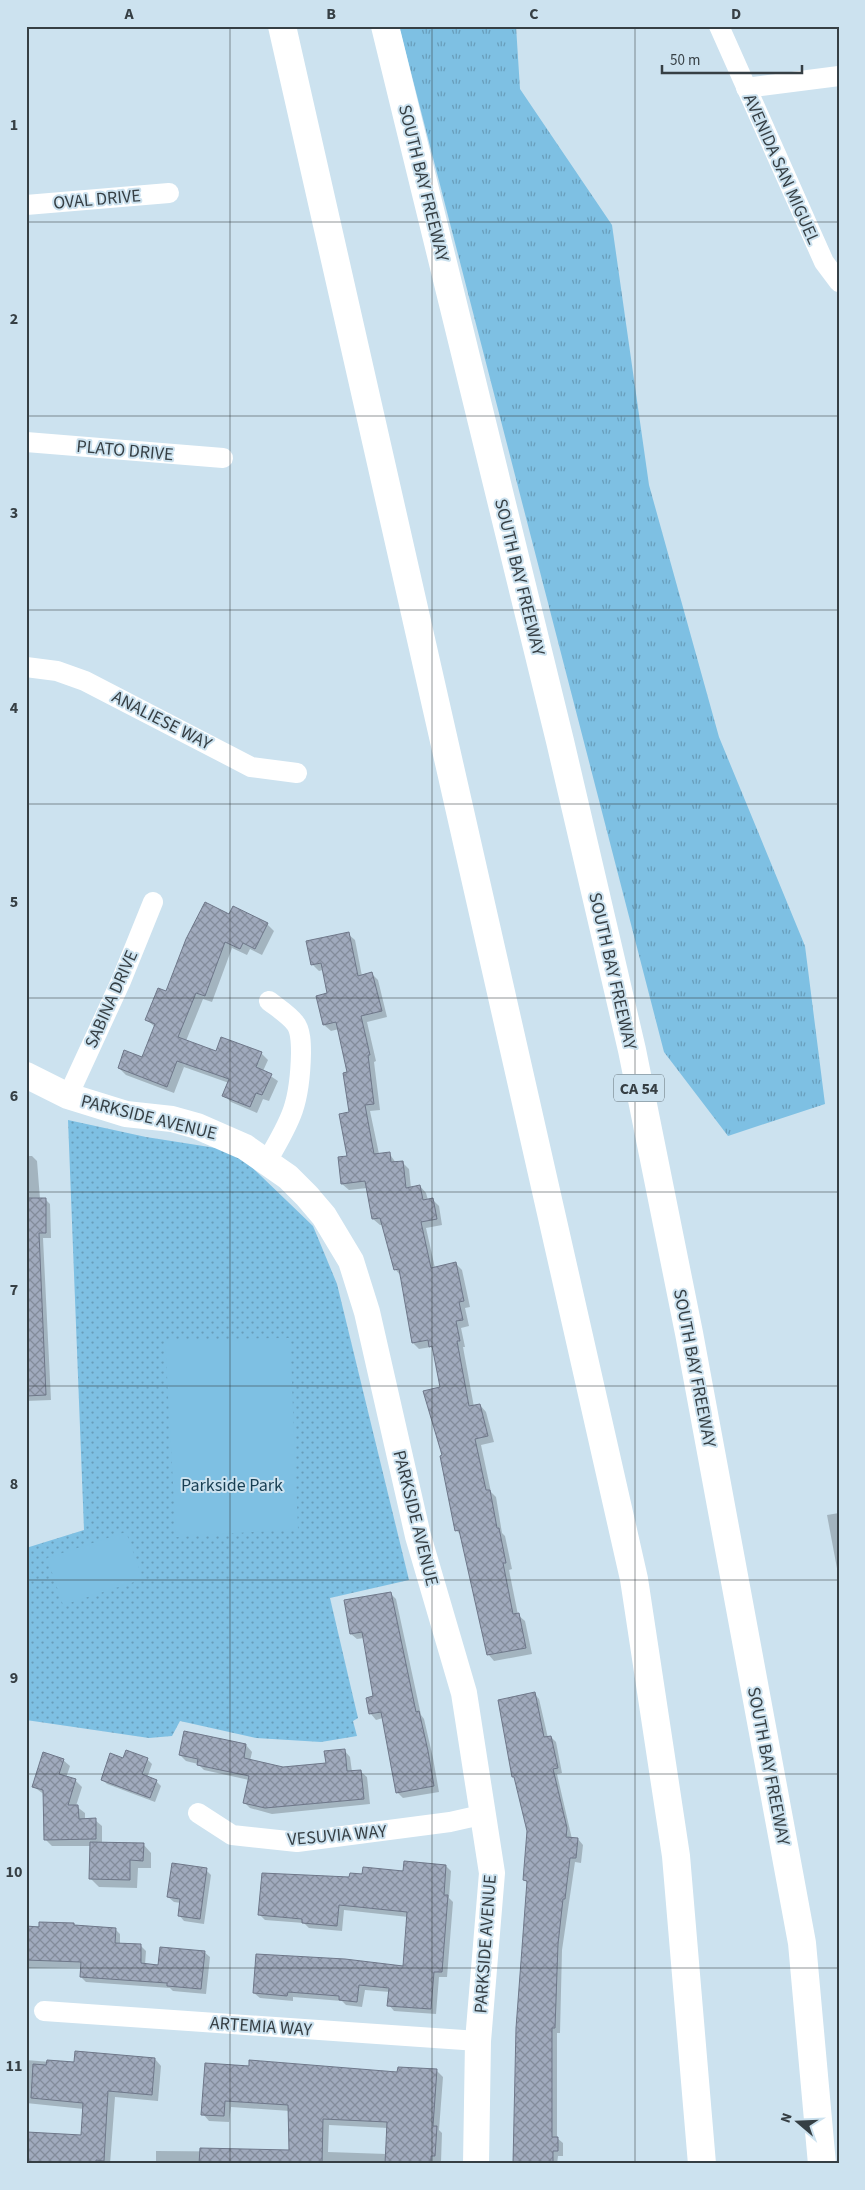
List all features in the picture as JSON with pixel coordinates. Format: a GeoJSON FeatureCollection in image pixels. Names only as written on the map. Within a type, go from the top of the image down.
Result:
{"type":"FeatureCollection","features":[{"type":"Feature","properties":{"kind":"highway"},"geometry":{"type":"LineString","coordinates":[[282,26],[634,1578],[676,1856],[702,2164]]}},
{"type":"Feature","properties":{"kind":"highway","name":"SOUTH BAY FREEWAY"},"geometry":{"type":"LineString","coordinates":[[385,26],[553,712],[632,1050],[689,1333],[802,1943],[822,2164]]}},
{"type":"Feature","properties":{"kind":"main road","name":"PARKSIDE AVENUE"},"geometry":{"type":"LineString","coordinates":[[26,1076],[68,1096],[126,1114],[172,1119],[222,1135],[267,1161],[301,1190],[324,1216],[351,1261],[360,1288],[418,1536],[464,1693],[481,1815],[492,1873],[478,2041],[476,2164]]}},
{"type":"Feature","properties":{"kind":"street","name":"AVENIDA SAN MIGUEL"},"geometry":{"type":"LineString","coordinates":[[719,26],[824,262],[839,282]]}},
{"type":"Feature","properties":{"kind":"street"},"geometry":{"type":"LineString","coordinates":[[746,88],[839,76]]}},
{"type":"Feature","properties":{"kind":"street","name":"OVAL DRIVE"},"geometry":{"type":"LineString","coordinates":[[26,205],[169,193]]}},
{"type":"Feature","properties":{"kind":"street","name":"PLATO DRIVE"},"geometry":{"type":"LineString","coordinates":[[26,442],[223,458]]}},
{"type":"Feature","properties":{"kind":"street","name":"ANALIESE WAY"},"geometry":{"type":"LineString","coordinates":[[26,667],[57,670],[85,681],[252,767],[297,773]]}},
{"type":"Feature","properties":{"kind":"street","name":"SABINA DRIVE"},"geometry":{"type":"LineString","coordinates":[[68,1096],[121,980],[153,902]]}},
{"type":"Feature","properties":{"kind":"street"},"geometry":{"type":"LineString","coordinates":[[267,1161],[289,1124],[301,1082],[301,1044],[297,1024],[269,1001]]}},
{"type":"Feature","properties":{"kind":"street","name":"VESUVIA WAY"},"geometry":{"type":"LineString","coordinates":[[198,1813],[232,1835],[297,1842],[450,1822],[481,1815]]}},
{"type":"Feature","properties":{"kind":"street","name":"ARTEMIA WAY"},"geometry":{"type":"LineString","coordinates":[[44,2011],[478,2041]]}},
{"type":"Feature","properties":{"kind":"green space"},"geometry":{"type":"Polygon","coordinates":[[[399,26],[516,26],[520,89],[612,225],[649,485],[719,737],[805,946],[825,1104],[728,1136],[664,1052],[399,26]]]}},
{"type":"Feature","properties":{"kind":"green space","name":"Parkside Park"},"geometry":{"type":"Polygon","coordinates":[[[68,1120],[146,1137],[235,1151],[313,1226],[337,1284],[409,1580],[330,1598],[358,1718],[353,1721],[357,1736],[321,1742],[256,1738],[180,1721],[172,1736],[149,1738],[26,1720],[26,1548],[84,1530],[68,1120]]]}},
{"type":"Feature","properties":{"kind":"green space"},"geometry":{"type":"Polygon","coordinates":[[[290,1338],[298,1529],[176,1537],[165,1340],[290,1338]]]}},
{"type":"Feature","properties":{"kind":"green space"},"geometry":{"type":"Polygon","coordinates":[[[126,1532],[143,1579],[63,1605],[47,1558],[126,1532]]]}},
{"type":"Feature","properties":{"kind":"building"},"geometry":{"type":"Polygon","coordinates":[[[205,902],[229,914],[233,906],[268,923],[255,949],[243,943],[240,949],[225,942],[205,996],[196,993],[178,1037],[216,1051],[221,1037],[262,1052],[256,1067],[272,1074],[262,1095],[256,1093],[250,1107],[222,1096],[229,1079],[177,1061],[167,1087],[118,1068],[124,1050],[142,1057],[155,1024],[145,1020],[158,988],[166,991],[186,939],[205,902]]]}},
{"type":"Feature","properties":{"kind":"building"},"geometry":{"type":"Polygon","coordinates":[[[349,932],[358,976],[372,972],[382,1011],[361,1016],[370,1055],[368,1055],[374,1104],[365,1105],[374,1154],[390,1152],[391,1162],[403,1161],[406,1188],[420,1185],[423,1200],[433,1198],[437,1219],[421,1222],[431,1268],[456,1262],[464,1301],[459,1302],[463,1320],[456,1321],[460,1341],[457,1341],[469,1406],[480,1404],[488,1436],[475,1439],[486,1490],[490,1490],[497,1528],[499,1528],[506,1563],[503,1563],[513,1614],[519,1613],[526,1648],[487,1655],[459,1530],[455,1531],[440,1456],[442,1455],[423,1391],[440,1387],[432,1346],[429,1347],[428,1340],[412,1343],[399,1269],[394,1270],[380,1218],[372,1219],[365,1181],[341,1184],[338,1157],[347,1156],[339,1114],[349,1112],[343,1073],[347,1072],[336,1022],[323,1025],[316,996],[327,993],[321,963],[311,965],[306,941],[349,932]]]}},
{"type":"Feature","properties":{"kind":"building"},"geometry":{"type":"Polygon","coordinates":[[[26,1198],[46,1198],[46,1233],[39,1233],[46,1395],[26,1396],[26,1198]]]}},
{"type":"Feature","properties":{"kind":"building"},"geometry":{"type":"Polygon","coordinates":[[[391,1592],[416,1712],[419,1711],[428,1751],[434,1786],[396,1793],[381,1712],[369,1714],[366,1698],[373,1696],[362,1632],[350,1634],[344,1600],[391,1592]]]}},
{"type":"Feature","properties":{"kind":"building"},"geometry":{"type":"Polygon","coordinates":[[[535,1692],[544,1737],[551,1736],[558,1768],[553,1769],[567,1828],[566,1837],[578,1838],[576,1858],[570,1858],[565,1899],[563,1899],[558,1944],[555,2028],[552,2028],[552,2137],[558,2137],[558,2151],[553,2151],[553,2164],[513,2164],[516,2028],[527,1881],[523,1880],[527,1831],[514,1777],[512,1777],[498,1700],[535,1692]]]}},
{"type":"Feature","properties":{"kind":"building"},"geometry":{"type":"Polygon","coordinates":[[[184,1731],[246,1744],[244,1758],[283,1767],[326,1763],[324,1751],[345,1749],[347,1771],[361,1770],[364,1799],[265,1808],[243,1803],[249,1776],[197,1765],[198,1759],[179,1755],[184,1731]]]}},
{"type":"Feature","properties":{"kind":"building"},"geometry":{"type":"Polygon","coordinates":[[[126,1750],[148,1758],[142,1774],[157,1780],[150,1798],[101,1780],[110,1753],[123,1758],[126,1750]]]}},
{"type":"Feature","properties":{"kind":"building"},"geometry":{"type":"Polygon","coordinates":[[[43,1752],[64,1759],[59,1774],[76,1779],[68,1805],[78,1805],[79,1819],[96,1818],[96,1839],[44,1840],[43,1790],[32,1787],[43,1752]]]}},
{"type":"Feature","properties":{"kind":"building"},"geometry":{"type":"Polygon","coordinates":[[[90,1842],[144,1843],[143,1861],[130,1860],[130,1880],[89,1879],[90,1842]]]}},
{"type":"Feature","properties":{"kind":"building"},"geometry":{"type":"Polygon","coordinates":[[[404,1861],[446,1865],[444,1895],[448,1895],[442,1972],[434,1972],[431,2009],[387,2006],[389,1988],[359,1985],[357,2002],[339,2000],[339,1996],[288,1992],[287,1996],[253,1993],[256,1954],[345,1959],[403,1966],[407,1912],[339,1905],[337,1926],[302,1923],[302,1919],[258,1915],[262,1873],[349,1877],[350,1873],[362,1874],[363,1867],[403,1871],[404,1861]]]}},
{"type":"Feature","properties":{"kind":"building"},"geometry":{"type":"Polygon","coordinates":[[[172,1863],[207,1868],[200,1919],[178,1916],[180,1899],[167,1897],[172,1863]]]}},
{"type":"Feature","properties":{"kind":"building"},"geometry":{"type":"Polygon","coordinates":[[[39,1922],[74,1923],[74,1925],[116,1928],[115,1943],[141,1944],[141,1963],[158,1965],[160,1947],[205,1951],[201,1989],[167,1986],[167,1983],[80,1977],[81,1962],[26,1960],[26,1926],[39,1927],[39,1922]]]}},
{"type":"Feature","properties":{"kind":"building"},"geometry":{"type":"Polygon","coordinates":[[[75,2051],[155,2058],[152,2095],[108,2091],[104,2161],[96,2160],[96,2164],[26,2164],[27,2132],[81,2135],[83,2103],[31,2098],[33,2064],[46,2065],[47,2060],[74,2062],[75,2051]]]}},
{"type":"Feature","properties":{"kind":"building"},"geometry":{"type":"Polygon","coordinates":[[[249,2060],[397,2072],[398,2067],[437,2069],[433,2126],[437,2126],[435,2156],[431,2156],[431,2164],[385,2164],[387,2122],[323,2119],[322,2164],[199,2164],[200,2148],[289,2150],[288,2105],[225,2101],[224,2116],[201,2115],[205,2063],[249,2066],[249,2060]]]}}]}
